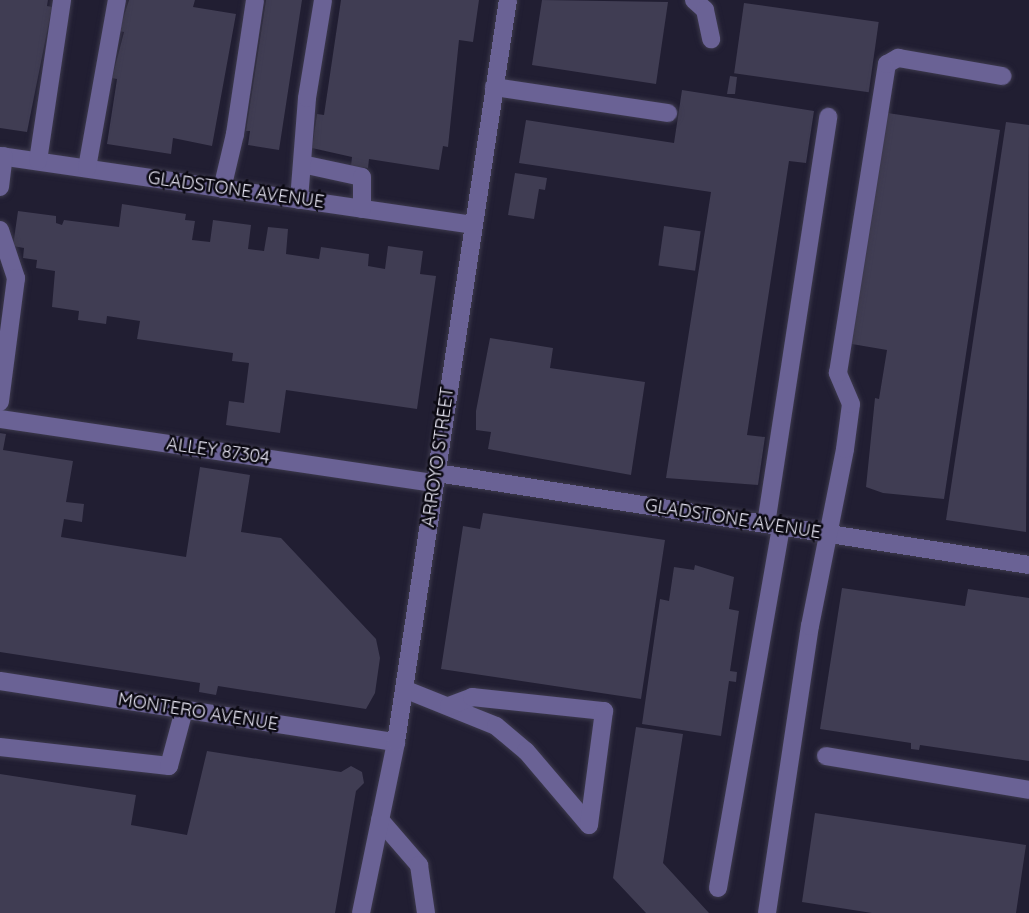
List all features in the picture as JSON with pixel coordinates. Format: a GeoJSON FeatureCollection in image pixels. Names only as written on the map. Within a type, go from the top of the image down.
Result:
{"type":"FeatureCollection","features":[{"type":"Feature","properties":{"kind":"street"},"geometry":{"type":"LineString","coordinates":[[38,162],[62,0]]}},
{"type":"Feature","properties":{"kind":"street"},"geometry":{"type":"LineString","coordinates":[[87,169],[117,0]]}},
{"type":"Feature","properties":{"kind":"street"},"geometry":{"type":"LineString","coordinates":[[222,188],[235,134],[255,0]]}},
{"type":"Feature","properties":{"kind":"street"},"geometry":{"type":"LineString","coordinates":[[299,200],[307,98],[323,0]]}},
{"type":"Feature","properties":{"kind":"street","name":"ARROYO STREET"},"geometry":{"type":"LineString","coordinates":[[362,913],[396,743],[471,225],[508,0]]}},
{"type":"Feature","properties":{"kind":"street"},"geometry":{"type":"LineString","coordinates":[[694,0],[705,10],[710,38]]}},
{"type":"Feature","properties":{"kind":"street"},"geometry":{"type":"LineString","coordinates":[[767,913],[827,534],[851,404],[838,373],[887,64],[898,58],[1002,76]]}},
{"type":"Feature","properties":{"kind":"street"},"geometry":{"type":"LineString","coordinates":[[494,87],[668,113]]}},
{"type":"Feature","properties":{"kind":"street"},"geometry":{"type":"LineString","coordinates":[[718,888],[774,526],[828,117]]}},
{"type":"Feature","properties":{"kind":"street"},"geometry":{"type":"LineString","coordinates":[[0,187],[2,156]]}},
{"type":"Feature","properties":{"kind":"street","name":"GLADSTONE AVENUE"},"geometry":{"type":"LineString","coordinates":[[2,156],[471,225]]}},
{"type":"Feature","properties":{"kind":"street"},"geometry":{"type":"LineString","coordinates":[[302,164],[362,177],[362,209]]}},
{"type":"Feature","properties":{"kind":"street"},"geometry":{"type":"LineString","coordinates":[[0,230],[16,278],[0,402]]}},
{"type":"Feature","properties":{"kind":"street","name":"ALLEY 87304"},"geometry":{"type":"LineString","coordinates":[[0,419],[436,478]]}},
{"type":"Feature","properties":{"kind":"street","name":"GLADSTONE AVENUE"},"geometry":{"type":"LineString","coordinates":[[436,478],[1029,565]]}},
{"type":"Feature","properties":{"kind":"street","name":"MONTERO AVENUE"},"geometry":{"type":"LineString","coordinates":[[0,681],[396,743]]}},
{"type":"Feature","properties":{"kind":"street"},"geometry":{"type":"LineString","coordinates":[[404,690],[496,726],[526,751],[589,825],[604,711],[472,697],[449,706]]}},
{"type":"Feature","properties":{"kind":"street"},"geometry":{"type":"LineString","coordinates":[[0,747],[169,766],[184,710]]}},
{"type":"Feature","properties":{"kind":"street"},"geometry":{"type":"LineString","coordinates":[[826,756],[1029,790]]}},
{"type":"Feature","properties":{"kind":"street"},"geometry":{"type":"LineString","coordinates":[[380,820],[419,865],[426,913]]}},
{"type":"Feature","properties":{"kind":"building"},"geometry":{"type":"Polygon","coordinates":[[[0,0],[48,0],[47,6],[52,7],[27,132],[0,128],[0,0]]]}},
{"type":"Feature","properties":{"kind":"building"},"geometry":{"type":"Polygon","coordinates":[[[129,0],[195,0],[193,7],[236,14],[212,146],[173,138],[171,154],[107,144],[117,79],[112,78],[124,32],[119,31],[129,0]]]}},
{"type":"Feature","properties":{"kind":"building"},"geometry":{"type":"Polygon","coordinates":[[[266,0],[302,0],[279,150],[248,145],[250,131],[246,131],[266,0]]]}},
{"type":"Feature","properties":{"kind":"building"},"geometry":{"type":"Polygon","coordinates":[[[341,0],[479,0],[473,42],[459,40],[448,147],[443,146],[439,170],[369,159],[368,168],[351,166],[352,157],[312,148],[317,114],[324,115],[341,0]]]}},
{"type":"Feature","properties":{"kind":"building"},"geometry":{"type":"Polygon","coordinates":[[[542,0],[668,2],[656,84],[532,65],[542,0]]]}},
{"type":"Feature","properties":{"kind":"building"},"geometry":{"type":"Polygon","coordinates":[[[744,3],[879,22],[869,92],[734,73],[744,3]]]}},
{"type":"Feature","properties":{"kind":"building"},"geometry":{"type":"Polygon","coordinates":[[[730,76],[737,77],[735,94],[727,94],[730,76]]]}},
{"type":"Feature","properties":{"kind":"building"},"geometry":{"type":"Polygon","coordinates":[[[682,90],[814,111],[806,163],[789,161],[747,435],[765,437],[758,485],[666,478],[711,192],[519,163],[526,120],[674,143],[682,90]]]}},
{"type":"Feature","properties":{"kind":"building"},"geometry":{"type":"Polygon","coordinates":[[[881,112],[1000,130],[944,499],[883,493],[866,487],[875,398],[879,399],[887,350],[846,343],[881,112]]]}},
{"type":"Feature","properties":{"kind":"building"},"geometry":{"type":"Polygon","coordinates":[[[1006,122],[1029,125],[1026,532],[946,520],[1006,122]]]}},
{"type":"Feature","properties":{"kind":"building"},"geometry":{"type":"Polygon","coordinates":[[[515,173],[547,178],[545,190],[539,189],[534,219],[508,215],[515,173]]]}},
{"type":"Feature","properties":{"kind":"building"},"geometry":{"type":"Polygon","coordinates":[[[122,204],[186,214],[185,220],[195,221],[192,240],[210,242],[213,220],[251,225],[248,249],[264,251],[268,227],[288,229],[286,254],[319,259],[321,247],[369,254],[368,266],[385,269],[388,246],[423,251],[420,274],[436,276],[417,409],[286,390],[280,433],[226,425],[229,401],[244,403],[249,363],[232,361],[233,353],[137,339],[140,321],[107,316],[106,324],[78,320],[79,311],[52,307],[55,271],[36,268],[37,260],[23,258],[24,248],[13,246],[18,211],[56,216],[56,223],[62,225],[64,220],[119,227],[122,204]]]}},
{"type":"Feature","properties":{"kind":"building"},"geometry":{"type":"Polygon","coordinates":[[[664,226],[701,231],[695,271],[658,266],[664,226]]]}},
{"type":"Feature","properties":{"kind":"building"},"geometry":{"type":"Polygon","coordinates":[[[490,338],[553,348],[550,368],[645,382],[631,475],[488,449],[491,432],[476,430],[476,411],[490,338]]]}},
{"type":"Feature","properties":{"kind":"building"},"geometry":{"type":"Polygon","coordinates":[[[0,433],[6,434],[3,450],[73,461],[66,502],[84,504],[82,522],[64,519],[61,537],[186,557],[200,467],[250,475],[241,532],[281,538],[376,639],[380,658],[375,693],[366,709],[218,686],[216,695],[199,692],[200,683],[0,652],[0,433]]]}},
{"type":"Feature","properties":{"kind":"building"},"geometry":{"type":"Polygon","coordinates":[[[483,513],[665,540],[641,699],[441,669],[463,526],[480,529],[483,513]]]}},
{"type":"Feature","properties":{"kind":"building"},"geometry":{"type":"Polygon","coordinates":[[[695,565],[734,577],[729,609],[739,611],[730,671],[737,672],[736,682],[729,681],[721,736],[642,724],[660,599],[669,601],[674,567],[694,570],[695,565]]]}},
{"type":"Feature","properties":{"kind":"building"},"geometry":{"type":"Polygon","coordinates":[[[842,588],[965,606],[968,589],[1029,598],[1029,761],[920,745],[919,750],[911,749],[911,743],[820,729],[842,588]]]}},
{"type":"Feature","properties":{"kind":"building"},"geometry":{"type":"Polygon","coordinates":[[[636,727],[683,734],[663,863],[709,913],[646,913],[613,878],[636,727]]]}},
{"type":"Feature","properties":{"kind":"building"},"geometry":{"type":"Polygon","coordinates":[[[207,751],[341,772],[351,766],[362,772],[364,783],[356,791],[335,913],[0,913],[0,774],[136,795],[131,825],[187,835],[207,751]]]}},
{"type":"Feature","properties":{"kind":"building"},"geometry":{"type":"Polygon","coordinates":[[[815,813],[1026,845],[1016,913],[872,913],[802,902],[815,813]]]}}]}
